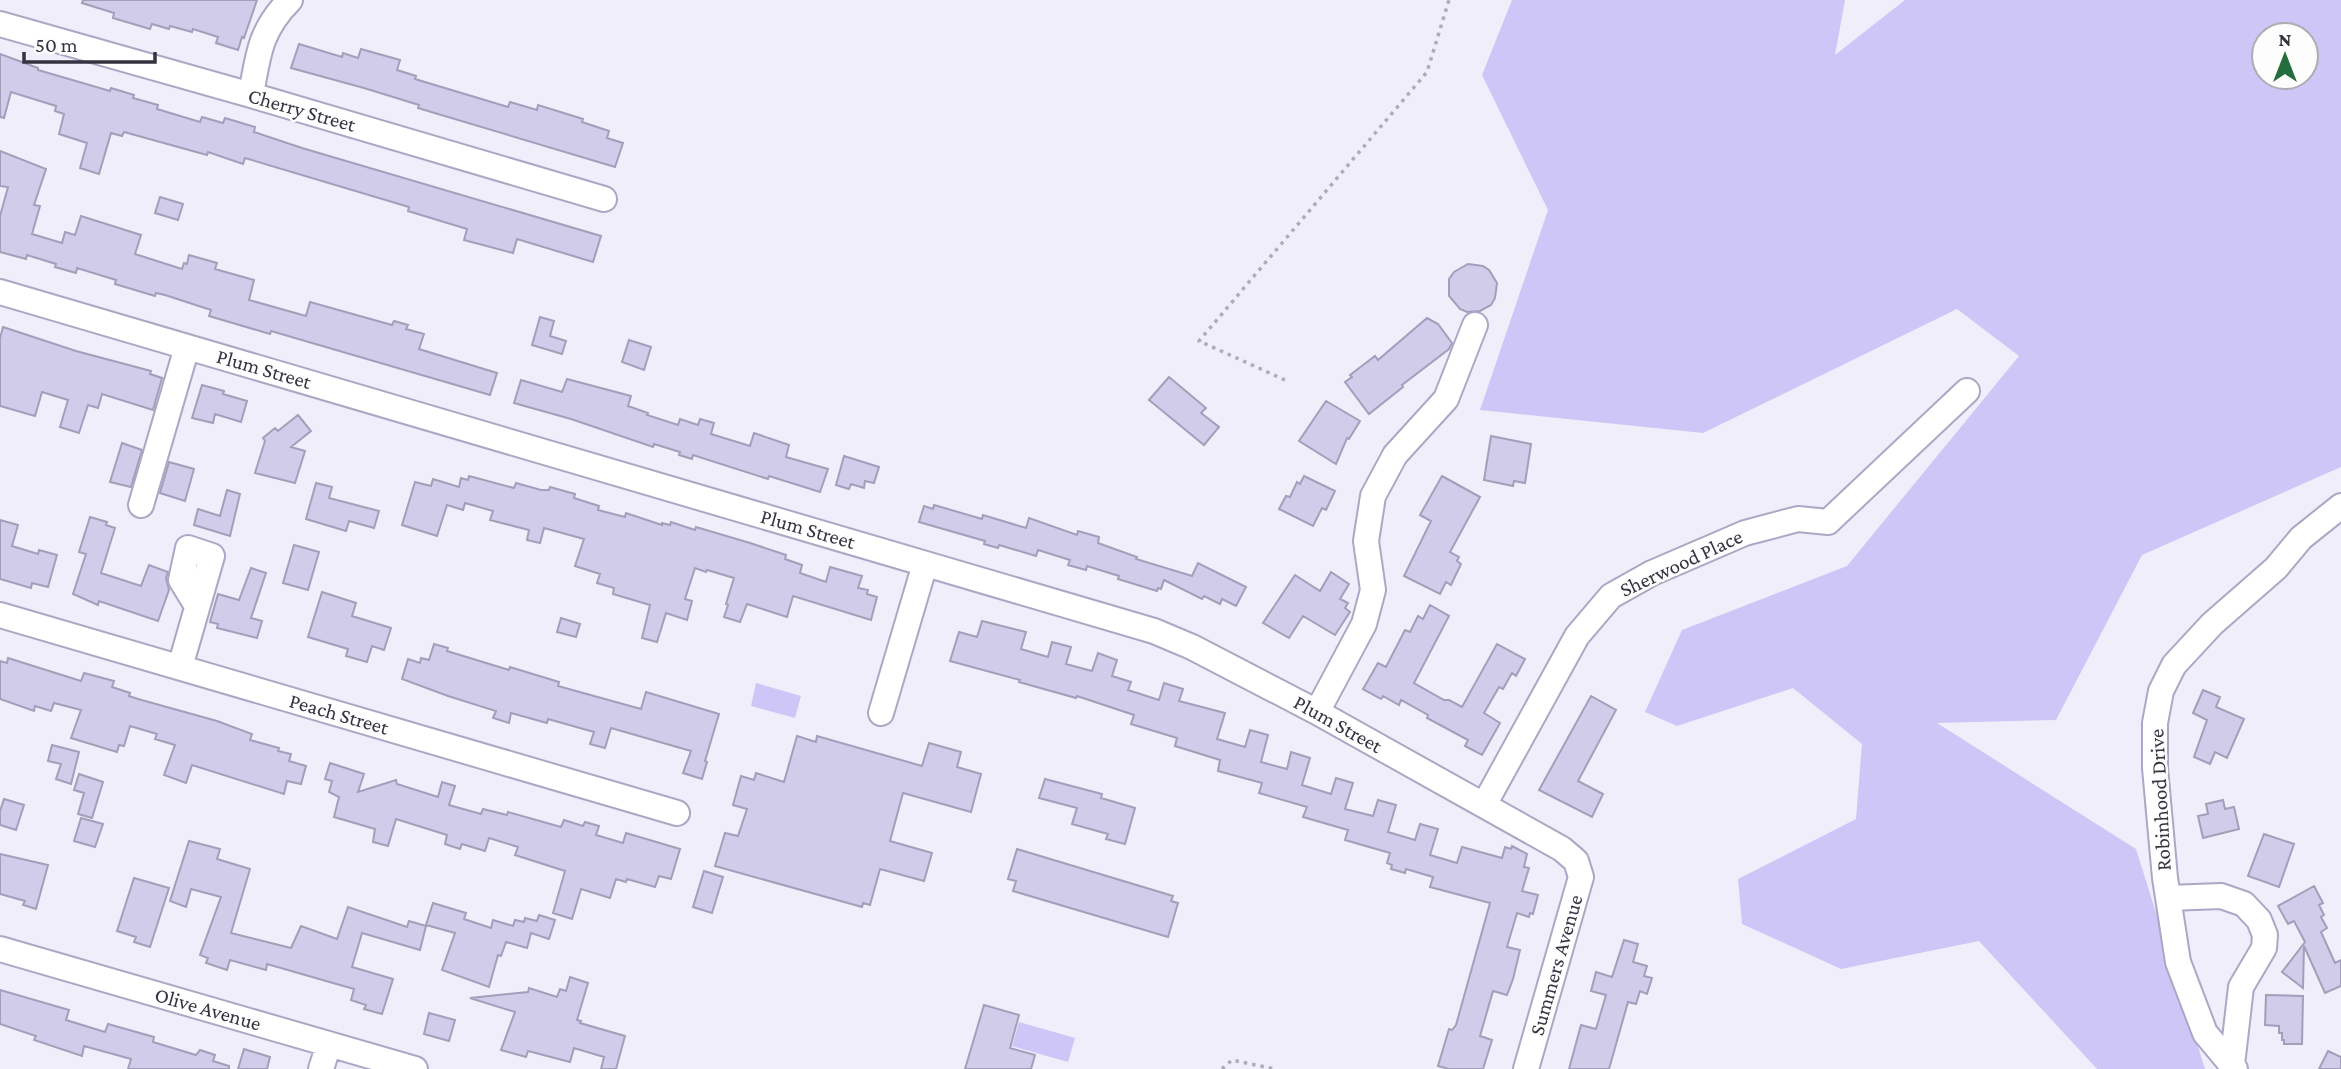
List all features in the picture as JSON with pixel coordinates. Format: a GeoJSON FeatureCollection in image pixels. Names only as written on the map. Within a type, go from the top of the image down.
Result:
{"type":"FeatureCollection","features":[{"type":"Feature","properties":{"kind":"street"},"geometry":{"type":"LineString","coordinates":[[251,94],[260,43],[277,13],[290,0]]}},
{"type":"Feature","properties":{"kind":"street","name":"Cherry Street"},"geometry":{"type":"LineString","coordinates":[[0,24],[251,94],[604,199]]}},
{"type":"Feature","properties":{"kind":"street","name":"Plum Street"},"geometry":{"type":"LineString","coordinates":[[0,292],[1154,631],[1192,647],[1317,712],[1562,849],[1576,861]]}},
{"type":"Feature","properties":{"kind":"street"},"geometry":{"type":"LineString","coordinates":[[1317,712],[1364,624],[1373,590],[1366,541],[1373,496],[1395,455],[1446,398],[1475,324]]}},
{"type":"Feature","properties":{"kind":"street"},"geometry":{"type":"LineString","coordinates":[[141,505],[187,347]]}},
{"type":"Feature","properties":{"kind":"street","name":"Sherwood Place"},"geometry":{"type":"LineString","coordinates":[[1484,805],[1577,636],[1611,596],[1652,573],[1745,533],[1798,519],[1828,522],[1967,391]]}},
{"type":"Feature","properties":{"kind":"street","name":"Robinhood Drive"},"geometry":{"type":"LineString","coordinates":[[2233,1067],[2205,1033],[2178,962],[2168,898],[2155,768],[2155,723],[2161,691],[2174,665],[2211,624],[2276,568],[2301,538],[2341,506]]}},
{"type":"Feature","properties":{"kind":"street"},"geometry":{"type":"LineString","coordinates":[[881,713],[925,564]]}},
{"type":"Feature","properties":{"kind":"street"},"geometry":{"type":"LineString","coordinates":[[180,667],[197,606]]}},
{"type":"Feature","properties":{"kind":"street","name":"Peach Street"},"geometry":{"type":"LineString","coordinates":[[0,615],[677,813]]}},
{"type":"Feature","properties":{"kind":"street","name":"Summers Avenue"},"geometry":{"type":"LineString","coordinates":[[1526,1069],[1581,877],[1576,861]]}},
{"type":"Feature","properties":{"kind":"street"},"geometry":{"type":"LineString","coordinates":[[2168,898],[2221,895],[2244,904],[2259,920],[2265,935],[2264,948],[2241,987],[2233,1067]]}},
{"type":"Feature","properties":{"kind":"street","name":"Olive Avenue"},"geometry":{"type":"LineString","coordinates":[[0,949],[415,1069]]}},
{"type":"Feature","properties":{"kind":"street"},"geometry":{"type":"LineString","coordinates":[[321,1069],[329,1044]]}},
{"type":"Feature","properties":{"kind":"path"},"geometry":{"type":"LineString","coordinates":[[1285,380],[1199,341],[1427,72],[1449,0]]}},
{"type":"Feature","properties":{"kind":"path"},"geometry":{"type":"LineString","coordinates":[[1222,1069],[1231,1060],[1275,1069]]}},
{"type":"Feature","properties":{"kind":"shaded area"},"geometry":{"type":"Polygon","coordinates":[[[1512,0],[1845,0],[1835,55],[1905,0],[2341,0],[2341,467],[2142,555],[2056,720],[1937,723],[2136,849],[2205,1069],[2097,1069],[1979,941],[1841,969],[1742,924],[1738,879],[1856,819],[1862,744],[1793,688],[1677,726],[1645,712],[1682,630],[1847,566],[2019,356],[1957,309],[1703,433],[1480,410],[1548,210],[1482,75],[1512,0]]]}},
{"type":"Feature","properties":{"kind":"shaded area"},"geometry":{"type":"Polygon","coordinates":[[[756,683],[801,696],[795,718],[751,706],[756,683]]]}},
{"type":"Feature","properties":{"kind":"shaded area"},"geometry":{"type":"Polygon","coordinates":[[[1019,1022],[1075,1038],[1068,1062],[1012,1046],[1019,1022]]]}},
{"type":"Feature","properties":{"kind":"building"},"geometry":{"type":"Polygon","coordinates":[[[83,0],[257,0],[238,50],[216,43],[218,37],[193,29],[192,32],[152,24],[150,29],[113,18],[114,13],[82,3],[83,0]]]}},
{"type":"Feature","properties":{"kind":"building"},"geometry":{"type":"Polygon","coordinates":[[[299,44],[342,57],[343,53],[358,58],[361,49],[400,60],[397,70],[416,76],[415,79],[508,107],[510,102],[537,110],[538,105],[583,119],[582,122],[609,131],[607,138],[623,143],[615,167],[418,108],[419,105],[364,88],[291,68],[299,44]]]}},
{"type":"Feature","properties":{"kind":"building"},"geometry":{"type":"Polygon","coordinates":[[[0,54],[38,70],[110,91],[111,88],[134,95],[133,98],[158,105],[157,109],[200,122],[202,117],[223,123],[225,118],[255,127],[254,132],[302,148],[601,236],[593,262],[517,239],[513,253],[464,240],[467,229],[408,211],[409,207],[245,158],[243,164],[208,152],[207,155],[124,132],[122,136],[111,133],[99,174],[80,168],[87,143],[59,134],[64,114],[55,111],[56,106],[11,92],[4,118],[0,117],[0,54]]]}},
{"type":"Feature","properties":{"kind":"building"},"geometry":{"type":"Polygon","coordinates":[[[0,151],[46,169],[34,205],[40,206],[32,234],[62,243],[65,232],[75,235],[81,216],[141,235],[135,254],[182,269],[184,263],[187,264],[189,255],[217,263],[215,269],[254,280],[249,300],[306,316],[310,302],[392,325],[394,321],[408,325],[406,329],[424,334],[419,349],[497,373],[490,395],[271,331],[270,334],[209,316],[211,310],[165,295],[156,293],[155,296],[115,284],[116,280],[77,268],[76,273],[27,255],[26,259],[0,252],[0,216],[8,187],[0,186],[0,151]]]}},
{"type":"Feature","properties":{"kind":"building"},"geometry":{"type":"Polygon","coordinates":[[[160,197],[183,204],[178,220],[155,213],[160,197]]]}},
{"type":"Feature","properties":{"kind":"building"},"geometry":{"type":"Polygon","coordinates":[[[1468,264],[1483,266],[1497,283],[1491,305],[1480,311],[1467,312],[1460,309],[1449,296],[1449,279],[1454,272],[1468,264]]]}},
{"type":"Feature","properties":{"kind":"building"},"geometry":{"type":"Polygon","coordinates":[[[540,317],[554,321],[550,336],[566,341],[562,354],[532,345],[540,317]]]}},
{"type":"Feature","properties":{"kind":"building"},"geometry":{"type":"Polygon","coordinates":[[[1427,318],[1438,324],[1452,343],[1449,349],[1369,414],[1345,382],[1375,356],[1378,360],[1427,318]]]}},
{"type":"Feature","properties":{"kind":"building"},"geometry":{"type":"Polygon","coordinates":[[[3,327],[76,351],[151,371],[150,374],[162,378],[153,410],[102,394],[98,408],[88,405],[79,433],[60,427],[68,400],[42,392],[35,416],[0,406],[0,338],[3,327]]]}},
{"type":"Feature","properties":{"kind":"building"},"geometry":{"type":"Polygon","coordinates":[[[629,340],[651,347],[644,370],[622,362],[629,340]]]}},
{"type":"Feature","properties":{"kind":"building"},"geometry":{"type":"Polygon","coordinates":[[[1169,377],[1206,408],[1201,413],[1219,427],[1204,445],[1149,400],[1169,377]]]}},
{"type":"Feature","properties":{"kind":"building"},"geometry":{"type":"Polygon","coordinates":[[[567,379],[631,396],[628,406],[678,425],[680,419],[698,425],[700,419],[714,423],[711,434],[750,446],[754,433],[789,445],[786,457],[828,469],[820,492],[693,455],[692,459],[679,455],[680,452],[654,444],[653,447],[514,403],[521,380],[562,392],[567,379]]]}},
{"type":"Feature","properties":{"kind":"building"},"geometry":{"type":"Polygon","coordinates":[[[202,385],[247,401],[241,422],[215,414],[213,423],[192,418],[202,385]]]}},
{"type":"Feature","properties":{"kind":"building"},"geometry":{"type":"Polygon","coordinates":[[[1326,401],[1360,421],[1349,439],[1347,438],[1336,464],[1299,441],[1326,401]]]}},
{"type":"Feature","properties":{"kind":"building"},"geometry":{"type":"Polygon","coordinates":[[[298,415],[311,431],[291,447],[305,451],[295,483],[255,473],[265,441],[263,438],[275,428],[278,431],[298,415]]]}},
{"type":"Feature","properties":{"kind":"building"},"geometry":{"type":"Polygon","coordinates":[[[1491,436],[1531,444],[1525,483],[1514,481],[1513,486],[1484,480],[1491,436]]]}},
{"type":"Feature","properties":{"kind":"building"},"geometry":{"type":"Polygon","coordinates":[[[122,443],[142,450],[131,487],[110,482],[122,443]]]}},
{"type":"Feature","properties":{"kind":"building"},"geometry":{"type":"Polygon","coordinates":[[[844,456],[879,467],[874,483],[865,481],[864,488],[851,484],[849,489],[836,485],[844,456]]]}},
{"type":"Feature","properties":{"kind":"building"},"geometry":{"type":"Polygon","coordinates":[[[169,462],[194,469],[185,501],[160,493],[169,462]]]}},
{"type":"Feature","properties":{"kind":"building"},"geometry":{"type":"Polygon","coordinates":[[[469,476],[514,488],[516,483],[541,490],[549,490],[550,487],[575,494],[574,498],[599,506],[598,510],[625,517],[626,513],[662,525],[670,525],[671,522],[695,530],[696,527],[750,543],[786,555],[785,559],[802,565],[800,573],[826,582],[830,567],[862,576],[858,588],[868,590],[867,594],[877,597],[871,620],[793,596],[787,617],[747,604],[740,622],[724,617],[734,578],[695,568],[685,599],[692,601],[687,620],[666,613],[657,642],[642,638],[650,605],[613,594],[614,588],[597,583],[600,574],[575,566],[584,539],[544,528],[540,543],[527,540],[529,530],[490,520],[493,511],[465,503],[463,510],[447,505],[437,536],[402,525],[415,482],[431,486],[433,479],[459,487],[461,478],[468,480],[469,476]]]}},
{"type":"Feature","properties":{"kind":"building"},"geometry":{"type":"Polygon","coordinates":[[[1304,476],[1335,491],[1326,510],[1322,508],[1313,526],[1279,509],[1286,496],[1290,497],[1297,482],[1300,484],[1304,476]]]}},
{"type":"Feature","properties":{"kind":"building"},"geometry":{"type":"Polygon","coordinates":[[[1442,476],[1480,497],[1450,552],[1459,557],[1457,561],[1461,564],[1451,585],[1446,582],[1440,594],[1404,576],[1431,521],[1420,515],[1442,476]]]}},
{"type":"Feature","properties":{"kind":"building"},"geometry":{"type":"Polygon","coordinates":[[[316,483],[332,487],[329,498],[379,511],[374,528],[349,521],[346,531],[306,519],[316,483]]]}},
{"type":"Feature","properties":{"kind":"building"},"geometry":{"type":"Polygon","coordinates":[[[227,490],[240,494],[230,536],[194,525],[198,509],[220,516],[227,490]]]}},
{"type":"Feature","properties":{"kind":"building"},"geometry":{"type":"Polygon","coordinates":[[[934,505],[982,519],[983,515],[1026,528],[1029,518],[1077,535],[1078,531],[1099,537],[1098,543],[1137,557],[1136,559],[1192,576],[1198,563],[1246,587],[1236,606],[1222,599],[1220,604],[1204,596],[1202,599],[1164,580],[1161,589],[1158,588],[1157,591],[1087,566],[1086,570],[1068,565],[1070,560],[1038,550],[1036,556],[999,545],[998,548],[984,544],[985,541],[919,522],[924,506],[933,509],[934,505]]]}},
{"type":"Feature","properties":{"kind":"building"},"geometry":{"type":"Polygon","coordinates":[[[90,517],[107,522],[106,525],[115,528],[101,573],[141,586],[149,565],[168,572],[166,578],[169,590],[158,621],[99,601],[98,605],[73,594],[86,554],[79,552],[90,517]]]}},
{"type":"Feature","properties":{"kind":"building"},"geometry":{"type":"Polygon","coordinates":[[[0,520],[18,525],[12,546],[38,554],[39,550],[57,555],[48,587],[32,583],[31,588],[0,579],[0,520]]]}},
{"type":"Feature","properties":{"kind":"building"},"geometry":{"type":"Polygon","coordinates":[[[294,545],[319,552],[308,590],[283,583],[294,545]]]}},
{"type":"Feature","properties":{"kind":"building"},"geometry":{"type":"Polygon","coordinates":[[[251,568],[266,573],[251,618],[262,621],[257,638],[217,628],[218,624],[210,622],[218,594],[239,600],[251,568]]]}},
{"type":"Feature","properties":{"kind":"building"},"geometry":{"type":"Polygon","coordinates":[[[1331,572],[1349,584],[1340,599],[1348,603],[1345,608],[1350,612],[1335,635],[1303,616],[1289,638],[1263,623],[1295,575],[1320,591],[1331,572]]]}},
{"type":"Feature","properties":{"kind":"building"},"geometry":{"type":"Polygon","coordinates":[[[322,592],[356,603],[352,616],[391,628],[384,650],[372,646],[367,662],[346,656],[348,649],[308,637],[322,592]]]}},
{"type":"Feature","properties":{"kind":"building"},"geometry":{"type":"Polygon","coordinates":[[[1430,605],[1449,616],[1414,683],[1462,707],[1497,644],[1525,659],[1516,676],[1512,673],[1503,689],[1499,687],[1484,713],[1500,723],[1482,755],[1465,746],[1468,740],[1427,718],[1428,715],[1401,700],[1399,705],[1363,689],[1378,663],[1386,667],[1405,630],[1410,632],[1418,616],[1423,619],[1430,605]]]}},
{"type":"Feature","properties":{"kind":"building"},"geometry":{"type":"Polygon","coordinates":[[[561,618],[580,624],[576,637],[557,632],[561,618]]]}},
{"type":"Feature","properties":{"kind":"building"},"geometry":{"type":"Polygon","coordinates":[[[982,621],[1026,632],[1021,649],[1048,657],[1052,642],[1071,647],[1066,664],[1092,671],[1098,653],[1117,660],[1112,676],[1131,682],[1128,690],[1159,700],[1164,683],[1183,689],[1179,701],[1225,713],[1217,739],[1245,747],[1250,730],[1268,735],[1261,762],[1287,769],[1291,752],[1310,758],[1302,785],[1331,794],[1336,778],[1353,783],[1345,809],[1373,816],[1378,800],[1396,805],[1388,832],[1415,840],[1420,824],[1438,829],[1430,855],[1457,863],[1462,847],[1502,858],[1505,847],[1511,849],[1512,846],[1527,854],[1524,867],[1529,868],[1522,891],[1538,895],[1533,914],[1530,913],[1529,917],[1517,913],[1507,947],[1520,950],[1507,995],[1493,991],[1480,1036],[1492,1040],[1483,1069],[1449,1069],[1438,1066],[1449,1029],[1452,1030],[1456,1025],[1490,903],[1430,887],[1433,877],[1406,869],[1405,873],[1391,869],[1392,865],[1387,863],[1390,853],[1345,840],[1348,830],[1303,817],[1307,807],[1259,793],[1262,783],[1218,771],[1220,760],[1175,746],[1177,738],[1131,724],[1134,715],[1077,696],[1076,698],[950,661],[959,632],[977,637],[982,621]]]}},
{"type":"Feature","properties":{"kind":"building"},"geometry":{"type":"Polygon","coordinates":[[[434,644],[448,648],[447,651],[509,670],[510,667],[559,682],[558,686],[641,709],[646,692],[719,714],[702,779],[683,773],[691,751],[611,728],[605,748],[590,744],[594,732],[548,719],[547,723],[511,713],[509,723],[493,718],[496,711],[402,679],[408,659],[420,663],[421,658],[429,660],[434,644]]]}},
{"type":"Feature","properties":{"kind":"building"},"geometry":{"type":"Polygon","coordinates":[[[8,658],[81,681],[84,673],[114,681],[112,687],[130,693],[129,696],[252,734],[250,740],[279,748],[278,751],[291,754],[289,761],[306,766],[301,784],[287,781],[284,794],[192,765],[186,783],[164,775],[175,745],[155,739],[157,734],[130,726],[124,746],[119,745],[117,752],[71,738],[81,710],[54,703],[51,711],[35,706],[34,711],[0,699],[0,661],[7,663],[8,658]]]}},
{"type":"Feature","properties":{"kind":"building"},"geometry":{"type":"Polygon","coordinates":[[[2203,690],[2220,697],[2216,707],[2244,719],[2227,758],[2215,752],[2210,764],[2194,757],[2207,720],[2193,713],[2203,690]]]}},
{"type":"Feature","properties":{"kind":"building"},"geometry":{"type":"Polygon","coordinates":[[[1591,696],[1616,710],[1578,781],[1603,794],[1592,817],[1539,790],[1591,696]]]}},
{"type":"Feature","properties":{"kind":"building"},"geometry":{"type":"Polygon","coordinates":[[[797,736],[816,742],[817,736],[922,766],[929,743],[961,752],[957,767],[981,774],[971,812],[903,793],[890,841],[932,853],[924,881],[880,869],[870,905],[863,903],[862,907],[715,866],[725,833],[738,836],[747,809],[733,805],[741,776],[754,780],[756,773],[784,782],[797,736]]]}},
{"type":"Feature","properties":{"kind":"building"},"geometry":{"type":"Polygon","coordinates":[[[52,745],[79,752],[71,784],[56,779],[61,764],[48,761],[52,745]]]}},
{"type":"Feature","properties":{"kind":"building"},"geometry":{"type":"Polygon","coordinates":[[[330,763],[364,774],[358,792],[396,780],[397,784],[438,797],[442,782],[455,786],[449,805],[481,814],[483,809],[507,815],[508,812],[561,827],[564,820],[583,826],[585,822],[599,826],[596,835],[623,843],[626,833],[680,849],[671,879],[659,876],[655,887],[627,879],[626,882],[616,879],[610,898],[581,889],[572,919],[553,913],[565,871],[515,855],[518,847],[489,838],[485,851],[462,844],[460,849],[445,844],[447,835],[396,819],[388,846],[373,842],[375,829],[334,817],[339,797],[329,792],[332,781],[325,779],[330,763]]]}},
{"type":"Feature","properties":{"kind":"building"},"geometry":{"type":"Polygon","coordinates":[[[79,774],[103,782],[92,818],[78,814],[84,793],[74,790],[79,774]]]}},
{"type":"Feature","properties":{"kind":"building"},"geometry":{"type":"Polygon","coordinates":[[[1045,779],[1102,794],[1101,798],[1135,808],[1125,844],[1106,839],[1108,834],[1072,824],[1077,808],[1039,798],[1045,779]]]}},
{"type":"Feature","properties":{"kind":"building"},"geometry":{"type":"Polygon","coordinates":[[[4,799],[24,805],[16,830],[0,825],[0,811],[4,799]]]}},
{"type":"Feature","properties":{"kind":"building"},"geometry":{"type":"Polygon","coordinates":[[[2223,800],[2225,809],[2234,807],[2239,829],[2203,838],[2198,816],[2208,814],[2206,804],[2223,800]]]}},
{"type":"Feature","properties":{"kind":"building"},"geometry":{"type":"Polygon","coordinates":[[[81,818],[103,824],[95,847],[74,841],[81,818]]]}},
{"type":"Feature","properties":{"kind":"building"},"geometry":{"type":"Polygon","coordinates":[[[2264,834],[2294,844],[2279,887],[2248,876],[2264,834]]]}},
{"type":"Feature","properties":{"kind":"building"},"geometry":{"type":"Polygon","coordinates":[[[189,841],[220,849],[217,859],[250,869],[231,933],[291,948],[301,926],[337,939],[348,907],[407,927],[409,921],[426,926],[420,950],[362,933],[352,967],[393,979],[382,1014],[364,1009],[366,1005],[351,1000],[354,989],[267,964],[266,970],[230,960],[227,970],[206,963],[208,958],[200,955],[221,897],[191,889],[186,907],[170,901],[189,841]]]}},
{"type":"Feature","properties":{"kind":"building"},"geometry":{"type":"Polygon","coordinates":[[[1017,849],[1173,896],[1171,901],[1178,903],[1168,937],[1013,891],[1016,881],[1008,879],[1017,849]]]}},
{"type":"Feature","properties":{"kind":"building"},"geometry":{"type":"Polygon","coordinates":[[[0,854],[48,865],[36,909],[23,905],[25,901],[0,894],[0,854]]]}},
{"type":"Feature","properties":{"kind":"building"},"geometry":{"type":"Polygon","coordinates":[[[704,871],[723,877],[712,913],[693,907],[704,871]]]}},
{"type":"Feature","properties":{"kind":"building"},"geometry":{"type":"Polygon","coordinates":[[[134,878],[169,888],[150,947],[134,942],[136,937],[117,931],[134,878]]]}},
{"type":"Feature","properties":{"kind":"building"},"geometry":{"type":"Polygon","coordinates":[[[2314,886],[2323,903],[2319,905],[2327,928],[2321,932],[2335,963],[2341,960],[2341,986],[2325,993],[2304,946],[2303,988],[2282,972],[2305,942],[2294,921],[2288,924],[2278,906],[2314,886]]]}},
{"type":"Feature","properties":{"kind":"building"},"geometry":{"type":"Polygon","coordinates":[[[433,903],[466,913],[464,919],[491,928],[493,920],[513,926],[515,920],[524,922],[525,918],[537,921],[539,915],[555,920],[549,939],[531,933],[527,948],[506,942],[501,956],[498,955],[489,987],[442,970],[455,933],[426,925],[433,903]]]}},
{"type":"Feature","properties":{"kind":"building"},"geometry":{"type":"Polygon","coordinates":[[[1624,940],[1638,944],[1633,962],[1647,966],[1644,976],[1652,978],[1647,994],[1640,991],[1636,1004],[1628,1002],[1609,1069],[1569,1069],[1581,1025],[1596,1029],[1606,995],[1591,991],[1596,972],[1612,977],[1624,940]]]}},
{"type":"Feature","properties":{"kind":"building"},"geometry":{"type":"Polygon","coordinates":[[[570,977],[588,983],[577,1020],[625,1036],[616,1069],[601,1069],[604,1057],[574,1048],[570,1062],[528,1051],[526,1057],[501,1050],[515,1012],[470,998],[528,992],[529,988],[557,997],[560,989],[566,991],[570,977]]]}},
{"type":"Feature","properties":{"kind":"building"},"geometry":{"type":"Polygon","coordinates":[[[0,990],[69,1010],[66,1020],[105,1032],[108,1024],[154,1037],[153,1042],[196,1055],[200,1050],[215,1055],[213,1061],[229,1066],[229,1069],[128,1069],[131,1059],[84,1046],[82,1056],[34,1040],[36,1036],[0,1024],[0,990]]]}},
{"type":"Feature","properties":{"kind":"building"},"geometry":{"type":"Polygon","coordinates":[[[2266,995],[2303,996],[2302,1044],[2284,1044],[2279,1026],[2265,1025],[2266,995]]]}},
{"type":"Feature","properties":{"kind":"building"},"geometry":{"type":"Polygon","coordinates":[[[984,1005],[1019,1015],[1010,1048],[1035,1055],[1031,1069],[965,1069],[984,1005]]]}},
{"type":"Feature","properties":{"kind":"building"},"geometry":{"type":"Polygon","coordinates":[[[429,1013],[455,1020],[449,1041],[424,1034],[429,1013]]]}},
{"type":"Feature","properties":{"kind":"building"},"geometry":{"type":"Polygon","coordinates":[[[244,1049],[270,1057],[267,1069],[238,1069],[244,1049]]]}},
{"type":"Feature","properties":{"kind":"building"},"geometry":{"type":"Polygon","coordinates":[[[2328,1051],[2341,1057],[2341,1069],[2319,1069],[2328,1051]]]}}]}
